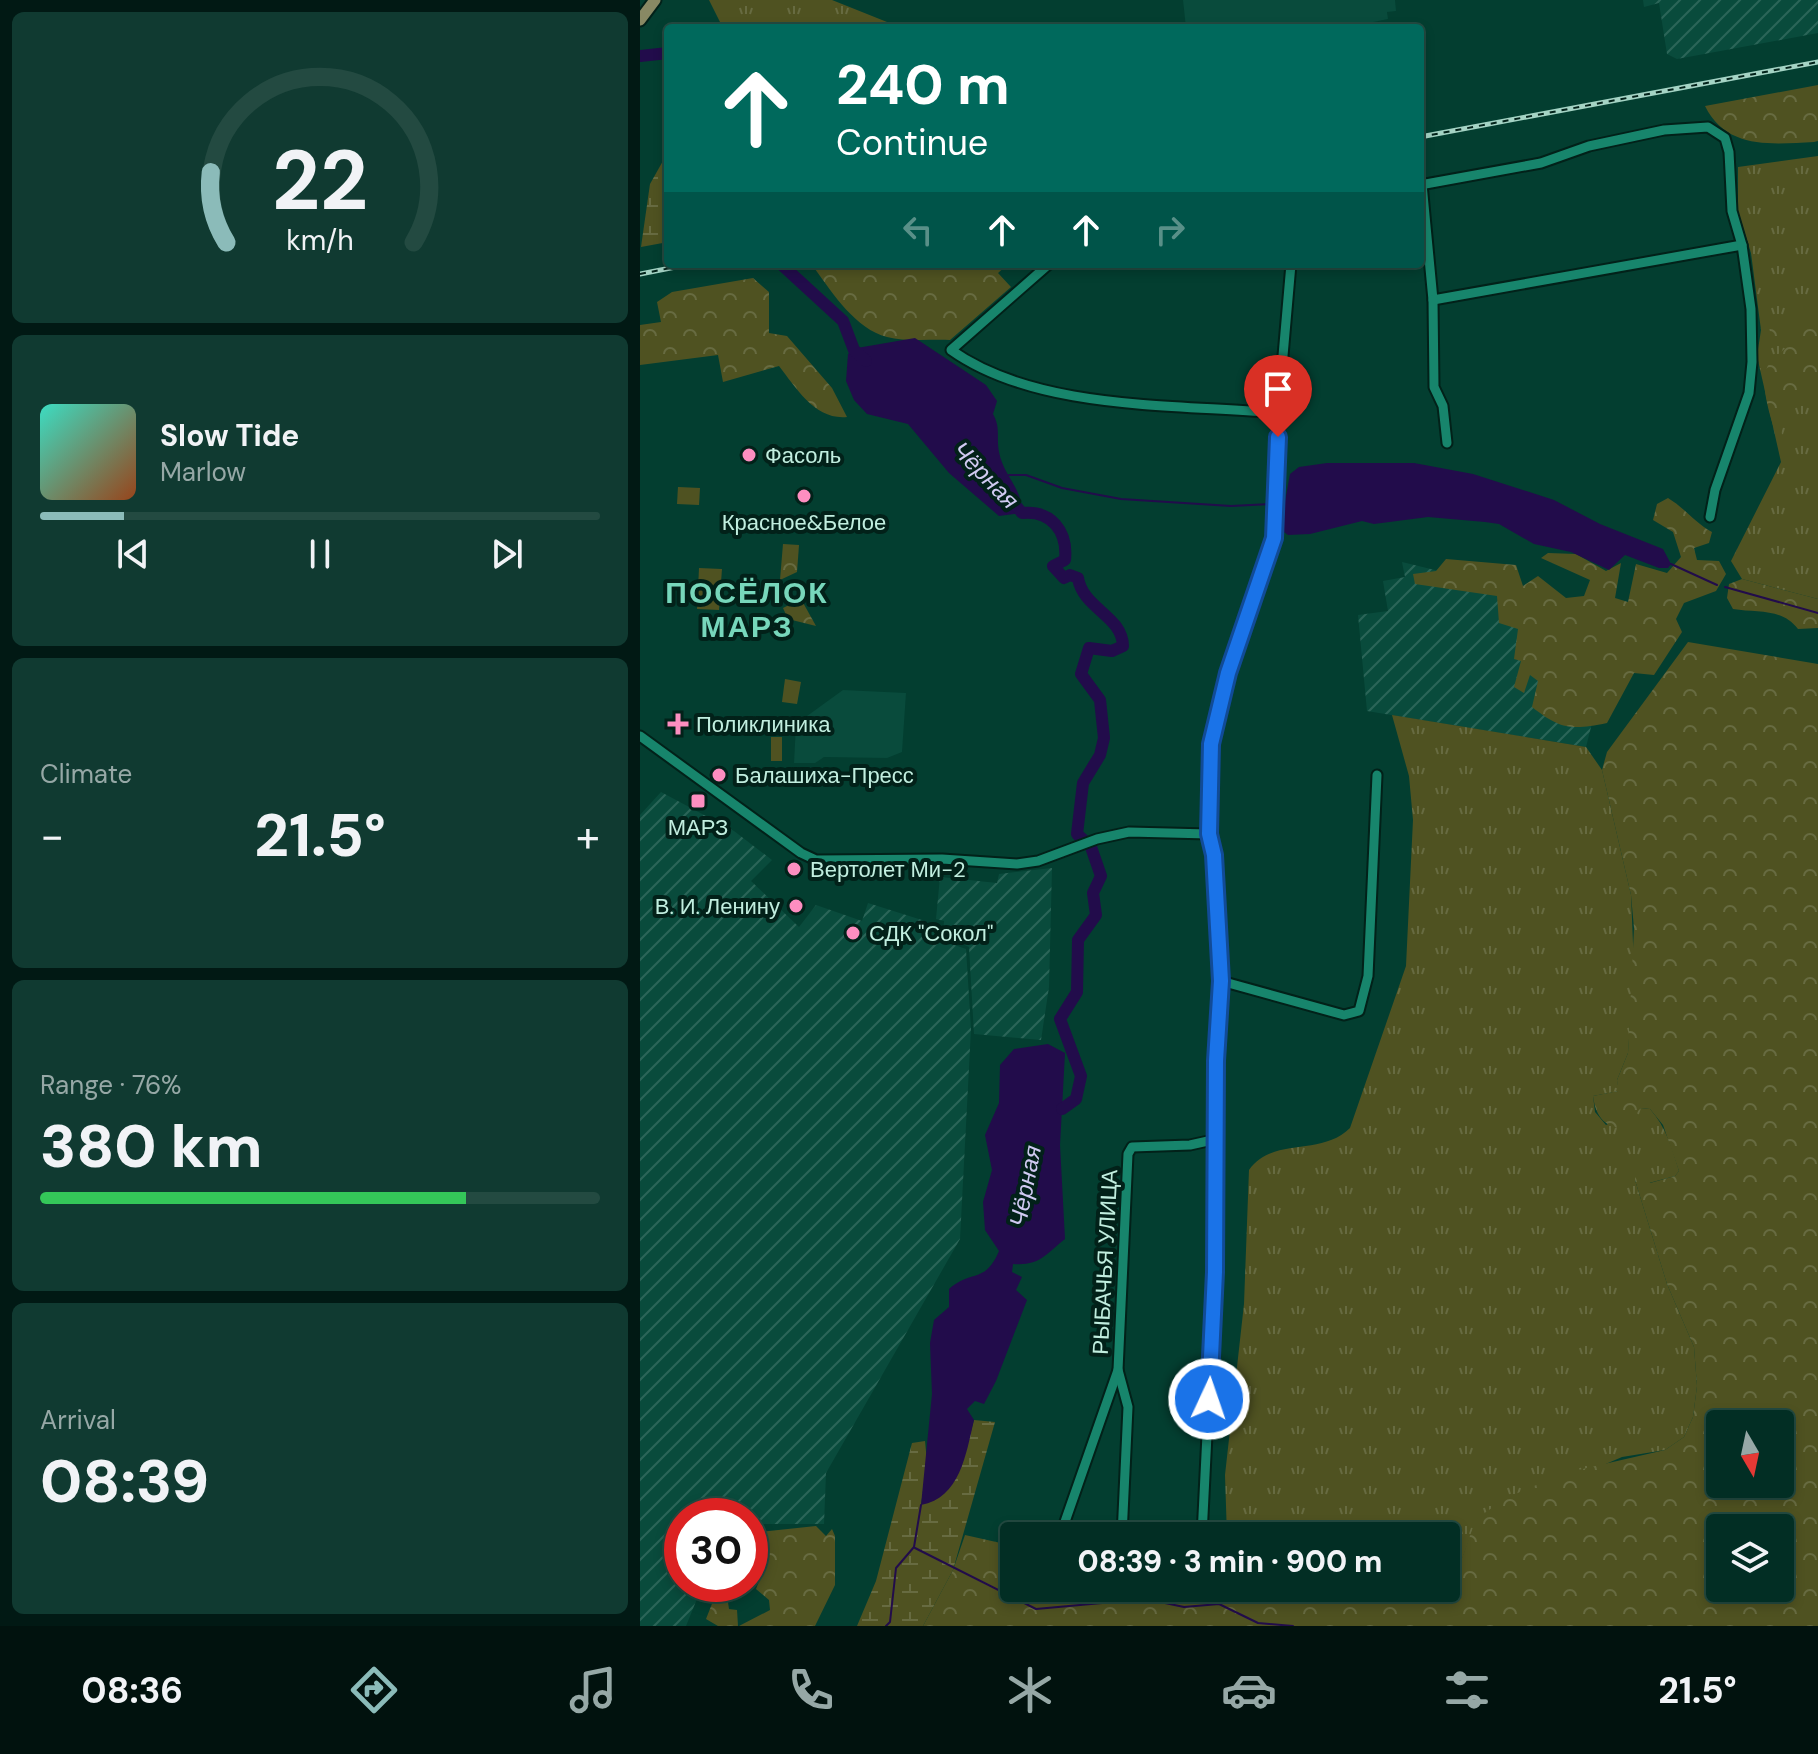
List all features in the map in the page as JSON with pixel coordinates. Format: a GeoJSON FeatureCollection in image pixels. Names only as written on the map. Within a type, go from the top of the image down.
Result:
{"type":"FeatureCollection","features":[{"type":"Feature","properties":{"kind":"street"},"geometry":{"type":"LineString","coordinates":[[1424,184],[1541,163],[1589,146],[1664,130],[1708,127],[1718,131],[1727,142],[1732,211],[1742,245],[1753,335],[1749,393],[1715,490],[1710,517]]}},
{"type":"Feature","properties":{"kind":"street"},"geometry":{"type":"LineString","coordinates":[[1424,214],[1433,300],[1434,387],[1443,406],[1447,443]]}},
{"type":"Feature","properties":{"kind":"street"},"geometry":{"type":"LineString","coordinates":[[1433,300],[1742,245]]}},
{"type":"Feature","properties":{"kind":"street"},"geometry":{"type":"LineString","coordinates":[[1044,268],[951,350],[979,370],[1033,389],[1083,397],[1278,413]]}},
{"type":"Feature","properties":{"kind":"street"},"geometry":{"type":"LineString","coordinates":[[1203,1522],[1215,1272],[1216,1061],[1221,981],[1214,855],[1209,834],[1212,733],[1228,673],[1274,538],[1278,413],[1291,268]]}},
{"type":"Feature","properties":{"kind":"street"},"geometry":{"type":"LineString","coordinates":[[640,736],[801,853],[816,860],[942,859],[1017,864],[1038,861],[1097,839],[1147,831],[1209,834]]}},
{"type":"Feature","properties":{"kind":"street"},"geometry":{"type":"LineString","coordinates":[[1221,981],[1344,1015],[1359,1011],[1368,976],[1377,775]]}},
{"type":"Feature","properties":{"kind":"street","name":"РЫБАЧЬЯ УЛИЦА"},"geometry":{"type":"LineString","coordinates":[[1118,1370],[1128,1154],[1132,1147],[1190,1145],[1217,1139]]}},
{"type":"Feature","properties":{"kind":"street"},"geometry":{"type":"LineString","coordinates":[[1065,1522],[1118,1370]]}},
{"type":"Feature","properties":{"kind":"street"},"geometry":{"type":"LineString","coordinates":[[1118,1370],[1128,1407],[1123,1522]]}},
{"type":"Feature","properties":{"kind":"shaded area"},"geometry":{"type":"Polygon","coordinates":[[[1183,0],[1395,0],[1396,11],[1387,12],[1388,19],[1364,24],[1186,24],[1183,0]]]}},
{"type":"Feature","properties":{"kind":"shaded area"},"geometry":{"type":"Polygon","coordinates":[[[1643,0],[1818,0],[1818,33],[1677,59],[1667,54],[1659,3],[1644,7],[1643,0]]]}},
{"type":"Feature","properties":{"kind":"shaded area"},"geometry":{"type":"Polygon","coordinates":[[[1402,562],[1619,615],[1586,747],[1367,711],[1358,615],[1388,611],[1383,581],[1405,577],[1402,562]]]}},
{"type":"Feature","properties":{"kind":"shaded area"},"geometry":{"type":"Polygon","coordinates":[[[843,690],[906,693],[902,752],[887,758],[824,757],[815,763],[794,763],[796,724],[843,690]]]}},
{"type":"Feature","properties":{"kind":"shaded area"},"geometry":{"type":"Polygon","coordinates":[[[661,792],[734,831],[772,860],[751,881],[799,927],[816,905],[862,921],[868,903],[925,921],[940,940],[966,949],[971,1029],[960,1239],[826,1473],[824,1524],[768,1524],[768,1498],[664,1498],[664,1602],[696,1602],[686,1626],[640,1626],[640,815],[661,792]]]}},
{"type":"Feature","properties":{"kind":"shaded area"},"geometry":{"type":"Polygon","coordinates":[[[1052,868],[1049,987],[1041,1040],[974,1034],[969,947],[943,935],[944,921],[936,919],[940,877],[997,883],[999,874],[1052,868]]]}},
{"type":"Feature","properties":{"kind":"green space"},"geometry":{"type":"Polygon","coordinates":[[[709,0],[832,0],[892,24],[721,24],[709,0]]]}},
{"type":"Feature","properties":{"kind":"green space"},"geometry":{"type":"Polygon","coordinates":[[[1818,85],[1818,141],[1814,142],[1767,143],[1738,137],[1714,120],[1705,106],[1818,85]]]}},
{"type":"Feature","properties":{"kind":"green space"},"geometry":{"type":"Polygon","coordinates":[[[1818,156],[1818,599],[1742,579],[1731,561],[1781,462],[1757,356],[1761,330],[1751,253],[1738,211],[1738,167],[1818,156]]]}},
{"type":"Feature","properties":{"kind":"green space"},"geometry":{"type":"Polygon","coordinates":[[[664,159],[664,243],[641,247],[650,184],[664,159]]]}},
{"type":"Feature","properties":{"kind":"green space"},"geometry":{"type":"Polygon","coordinates":[[[1004,268],[998,273],[1011,287],[950,340],[894,339],[876,333],[855,319],[815,269],[1004,268]]]}},
{"type":"Feature","properties":{"kind":"green space"},"geometry":{"type":"Polygon","coordinates":[[[753,278],[769,292],[769,333],[787,336],[832,388],[847,417],[825,414],[816,408],[779,366],[723,382],[718,355],[640,365],[640,325],[661,322],[657,302],[672,292],[753,278]]]}},
{"type":"Feature","properties":{"kind":"green space"},"geometry":{"type":"Polygon","coordinates":[[[1771,318],[1788,323],[1818,319],[1818,386],[1778,408],[1784,448],[1778,443],[1769,412],[1765,379],[1771,361],[1786,347],[1792,336],[1771,336],[1768,323],[1771,318]]]}},
{"type":"Feature","properties":{"kind":"green space"},"geometry":{"type":"Polygon","coordinates":[[[678,487],[700,488],[699,505],[677,504],[678,487]]]}},
{"type":"Feature","properties":{"kind":"green space"},"geometry":{"type":"Polygon","coordinates":[[[1668,498],[1712,532],[1709,543],[1694,548],[1697,560],[1719,561],[1726,574],[1716,591],[1684,603],[1676,619],[1682,632],[1654,675],[1634,673],[1607,723],[1585,727],[1559,724],[1532,707],[1538,681],[1530,675],[1524,693],[1514,687],[1521,661],[1514,659],[1518,629],[1499,623],[1497,596],[1415,584],[1413,574],[1436,571],[1446,559],[1516,565],[1523,586],[1538,576],[1566,598],[1584,596],[1590,580],[1541,558],[1548,553],[1576,554],[1606,571],[1621,563],[1615,598],[1628,602],[1636,564],[1667,573],[1681,557],[1673,532],[1653,520],[1657,504],[1668,498]]]}},
{"type":"Feature","properties":{"kind":"green space"},"geometry":{"type":"Polygon","coordinates":[[[783,544],[799,545],[797,572],[780,580],[783,544]]]}},
{"type":"Feature","properties":{"kind":"green space"},"geometry":{"type":"Polygon","coordinates":[[[699,568],[722,569],[719,610],[697,609],[699,568]]]}},
{"type":"Feature","properties":{"kind":"green space"},"geometry":{"type":"Polygon","coordinates":[[[1742,579],[1818,599],[1818,628],[1798,629],[1777,614],[1733,609],[1727,598],[1729,584],[1742,579]]]}},
{"type":"Feature","properties":{"kind":"green space"},"geometry":{"type":"Polygon","coordinates":[[[801,599],[816,626],[788,619],[783,608],[801,599]]]}},
{"type":"Feature","properties":{"kind":"green space"},"geometry":{"type":"Polygon","coordinates":[[[1688,642],[1818,664],[1818,1626],[923,1626],[953,1570],[965,1535],[1000,1543],[1000,1602],[1460,1602],[1460,1564],[1476,1519],[1506,1498],[1565,1473],[1665,1450],[1684,1437],[1693,1417],[1697,1386],[1694,1347],[1667,1284],[1635,1180],[1635,1168],[1642,1166],[1650,1183],[1675,1176],[1679,1171],[1663,1125],[1650,1109],[1641,1108],[1637,1112],[1638,1119],[1628,1129],[1613,1127],[1599,1116],[1593,1096],[1618,1091],[1617,1080],[1628,1053],[1634,928],[1631,895],[1602,770],[1607,752],[1688,642]]]}},
{"type":"Feature","properties":{"kind":"green space"},"geometry":{"type":"Polygon","coordinates":[[[785,679],[801,682],[797,704],[782,702],[785,679]]]}},
{"type":"Feature","properties":{"kind":"green space"},"geometry":{"type":"Polygon","coordinates":[[[1392,715],[1586,747],[1602,770],[1631,895],[1634,968],[1628,1053],[1617,1080],[1619,1091],[1593,1096],[1595,1112],[1606,1125],[1641,1108],[1650,1109],[1671,1146],[1679,1171],[1675,1176],[1649,1183],[1635,1168],[1635,1180],[1667,1284],[1694,1347],[1697,1386],[1693,1417],[1684,1437],[1665,1450],[1622,1457],[1477,1519],[1460,1564],[1460,1522],[1227,1522],[1225,1475],[1244,1304],[1249,1170],[1271,1153],[1325,1142],[1350,1128],[1406,966],[1413,820],[1409,776],[1392,715]]]}},
{"type":"Feature","properties":{"kind":"green space"},"geometry":{"type":"Polygon","coordinates":[[[771,737],[782,737],[782,761],[771,761],[771,737]]]}},
{"type":"Feature","properties":{"kind":"green space"},"geometry":{"type":"Polygon","coordinates":[[[974,1420],[995,1422],[953,1570],[923,1626],[857,1626],[876,1581],[912,1443],[925,1441],[927,1462],[921,1505],[970,1435],[974,1420]]]}},
{"type":"Feature","properties":{"kind":"green space"},"geometry":{"type":"Polygon","coordinates":[[[816,1526],[826,1536],[832,1529],[835,1536],[835,1585],[815,1626],[739,1626],[770,1610],[768,1531],[816,1526]]]}},
{"type":"Feature","properties":{"kind":"green space"},"geometry":{"type":"Polygon","coordinates":[[[713,1602],[728,1602],[729,1609],[737,1610],[738,1626],[718,1626],[706,1619],[713,1602]]]}},
{"type":"Feature","properties":{"kind":"water"},"geometry":{"type":"Polygon","coordinates":[[[915,338],[986,385],[997,401],[993,414],[998,428],[999,452],[1019,497],[1022,513],[999,516],[949,473],[908,424],[867,414],[854,400],[846,381],[848,354],[857,348],[915,338]]]}},
{"type":"Feature","properties":{"kind":"water"},"geometry":{"type":"Polygon","coordinates":[[[1327,463],[1414,463],[1473,474],[1554,500],[1600,524],[1663,549],[1671,564],[1668,568],[1659,568],[1625,555],[1609,570],[1571,552],[1534,544],[1499,524],[1428,517],[1374,524],[1362,521],[1310,534],[1288,535],[1280,529],[1290,474],[1299,467],[1327,463]]]}},
{"type":"Feature","properties":{"kind":"water"},"geometry":{"type":"Polygon","coordinates":[[[1048,1044],[1065,1053],[1060,1145],[1065,1239],[1036,1261],[1013,1264],[1012,1272],[1022,1277],[1016,1290],[1027,1300],[984,1404],[975,1401],[967,1409],[974,1420],[959,1473],[945,1494],[921,1505],[932,1394],[930,1343],[934,1320],[949,1307],[949,1289],[989,1268],[999,1251],[985,1230],[983,1202],[992,1170],[985,1135],[999,1103],[1000,1065],[1014,1049],[1048,1044]]]}},
{"type":"Feature","properties":{"kind":"waterway","name":"Чёрная"},"geometry":{"type":"LineString","coordinates":[[640,56],[664,53]]}},
{"type":"Feature","properties":{"kind":"waterway","name":"Чёрная"},"geometry":{"type":"LineString","coordinates":[[785,268],[843,321],[854,350],[866,361]]}},
{"type":"Feature","properties":{"kind":"waterway"},"geometry":{"type":"LineString","coordinates":[[1009,475],[1026,475],[1062,488],[1121,499],[1231,506],[1271,504]]}},
{"type":"Feature","properties":{"kind":"waterway","name":"Чёрная"},"geometry":{"type":"LineString","coordinates":[[1012,501],[1022,513],[1041,515],[1056,524],[1064,540],[1065,560],[1053,566],[1064,578],[1070,575],[1078,578],[1087,597],[1116,627],[1123,646],[1112,651],[1089,648],[1081,674],[1100,700],[1104,738],[1100,755],[1083,783],[1077,834],[1091,847],[1101,876],[1093,893],[1096,915],[1078,940],[1077,992],[1060,1019],[1081,1076],[1076,1099],[1062,1109]]}},
{"type":"Feature","properties":{"kind":"waterway"},"geometry":{"type":"LineString","coordinates":[[1671,564],[1717,585]]}},
{"type":"Feature","properties":{"kind":"waterway"},"geometry":{"type":"LineString","coordinates":[[1725,587],[1818,613]]}},
{"type":"Feature","properties":{"kind":"waterway","name":"Чёрная"},"geometry":{"type":"LineString","coordinates":[[886,1626],[890,1622],[896,1568],[914,1547],[921,1505]]}},
{"type":"Feature","properties":{"kind":"waterway"},"geometry":{"type":"LineString","coordinates":[[915,1548],[1036,1609],[1146,1599],[1184,1607],[1219,1604],[1258,1623],[1293,1626]]}},
{"type":"Feature","properties":{"kind":"railway"},"geometry":{"type":"LineString","coordinates":[[1424,136],[1818,62]]}},
{"type":"Feature","properties":{"kind":"railway"},"geometry":{"type":"LineString","coordinates":[[640,274],[671,268]]}},
{"type":"Feature","properties":{"kind":"place","name":"Фасоль"},"geometry":{"type":"Point","coordinates":[749,455]}},
{"type":"Feature","properties":{"kind":"place","name":"Красное&Белое"},"geometry":{"type":"Point","coordinates":[804,496]}},
{"type":"Feature","properties":{"kind":"place","name":"Поликлиника"},"geometry":{"type":"Point","coordinates":[678,724]}},
{"type":"Feature","properties":{"kind":"place","name":"Балашиха-Пресс"},"geometry":{"type":"Point","coordinates":[719,775]}},
{"type":"Feature","properties":{"kind":"place","name":"МАРЗ"},"geometry":{"type":"Point","coordinates":[698,801]}},
{"type":"Feature","properties":{"kind":"place","name":"Вертолет Ми-2"},"geometry":{"type":"Point","coordinates":[794,869]}},
{"type":"Feature","properties":{"kind":"place","name":"В. И. Ленину"},"geometry":{"type":"Point","coordinates":[796,906]}},
{"type":"Feature","properties":{"kind":"place","name":"СДК \"Сокол\""},"geometry":{"type":"Point","coordinates":[853,933]}},
{"type":"Feature","properties":{"kind":"district","name":"ПОСЁЛОК МАРЗ"},"geometry":{"type":"Point","coordinates":[747,609]}},
{"type":"Feature","properties":{"kind":"route"},"geometry":{"type":"LineString","coordinates":[[1209,1399],[1215,1272],[1216,1061],[1221,981],[1214,855],[1209,834],[1211,744],[1228,673],[1274,538],[1278,437]]}}]}
